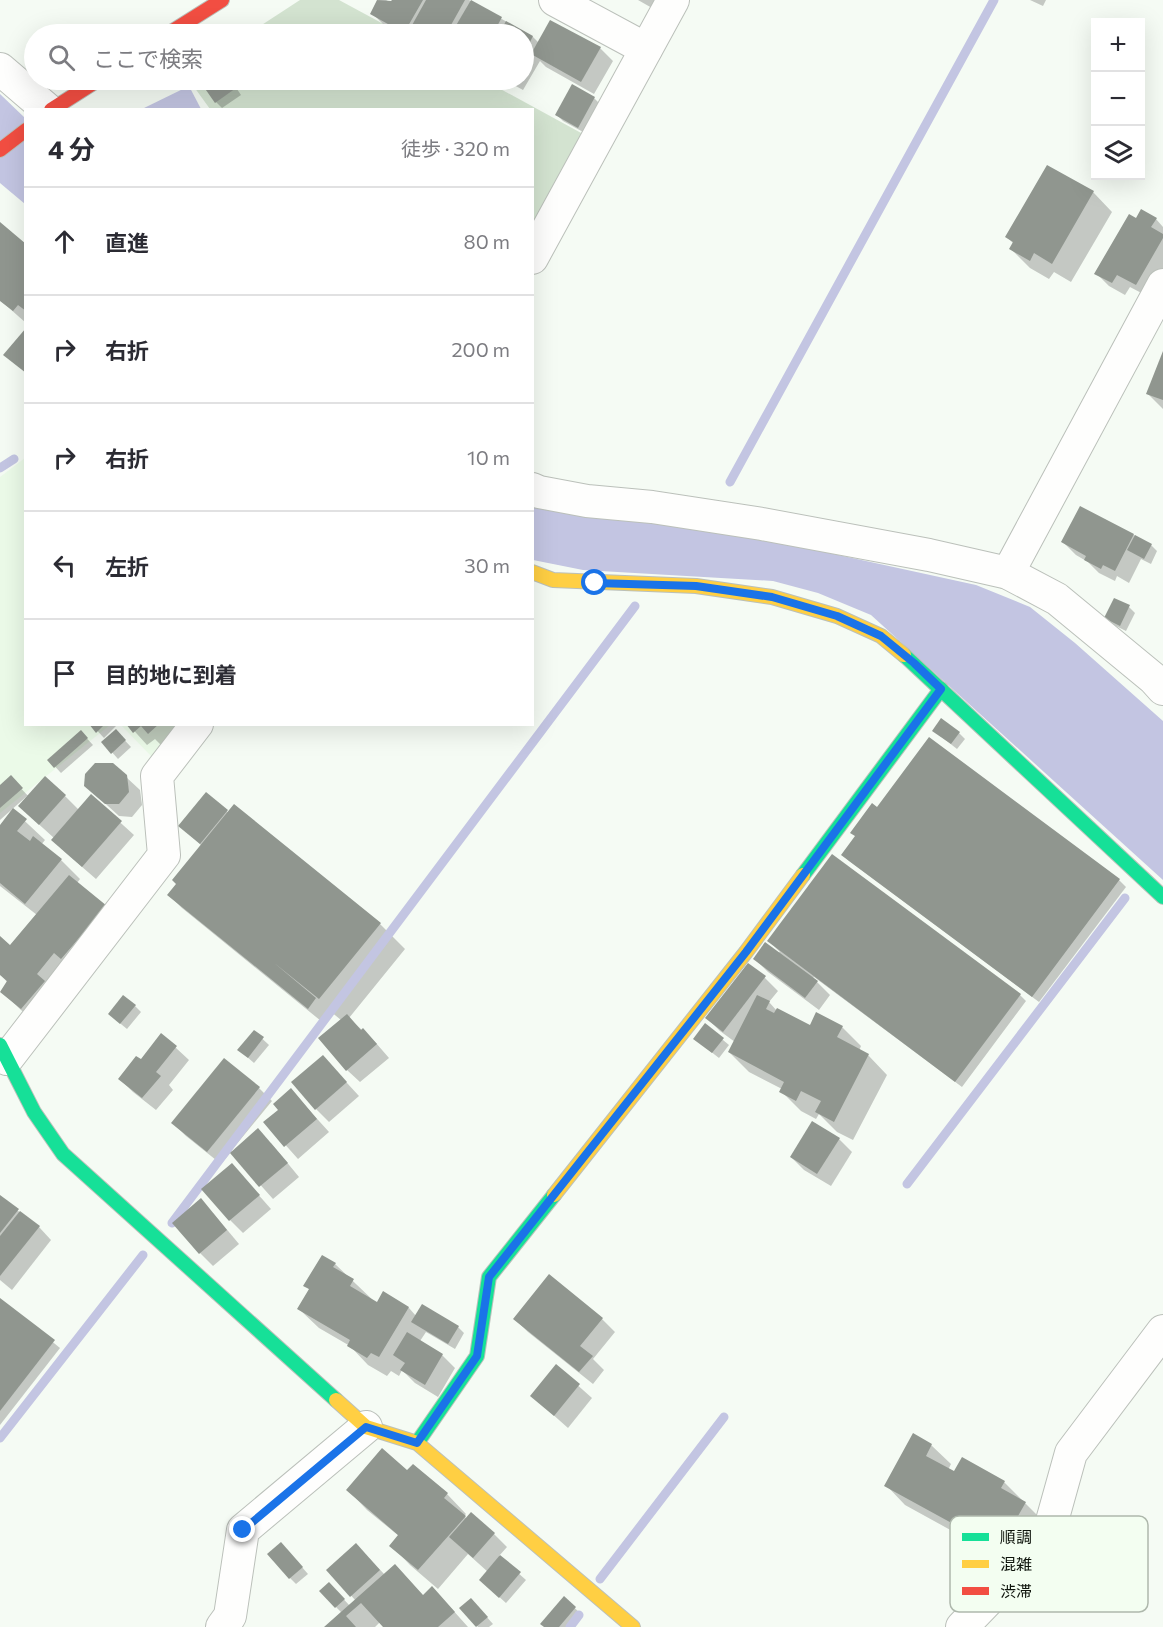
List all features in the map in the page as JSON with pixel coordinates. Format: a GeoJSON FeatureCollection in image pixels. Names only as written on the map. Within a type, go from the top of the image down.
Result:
{"type":"FeatureCollection","features":[{"type":"Feature","properties":{"kind":"street"},"geometry":{"type":"LineString","coordinates":[[184,24],[222,0]]}},
{"type":"Feature","properties":{"kind":"street"},"geometry":{"type":"LineString","coordinates":[[555,0],[646,49]]}},
{"type":"Feature","properties":{"kind":"street"},"geometry":{"type":"LineString","coordinates":[[534,254],[673,0]]}},
{"type":"Feature","properties":{"kind":"street"},"geometry":{"type":"LineString","coordinates":[[0,69],[24,89]]}},
{"type":"Feature","properties":{"kind":"street"},"geometry":{"type":"LineString","coordinates":[[26,90],[48,108]]}},
{"type":"Feature","properties":{"kind":"street"},"geometry":{"type":"LineString","coordinates":[[53,108],[82,90]]}},
{"type":"Feature","properties":{"kind":"street"},"geometry":{"type":"LineString","coordinates":[[0,150],[24,132]]}},
{"type":"Feature","properties":{"kind":"street"},"geometry":{"type":"LineString","coordinates":[[1008,573],[1163,285]]}},
{"type":"Feature","properties":{"kind":"street"},"geometry":{"type":"LineString","coordinates":[[534,490],[586,501],[652,507],[762,524],[929,555],[1008,573],[1057,599],[1163,689]]}},
{"type":"Feature","properties":{"kind":"street"},"geometry":{"type":"LineString","coordinates":[[534,573],[553,580],[696,586],[772,597],[837,616],[881,636],[914,663],[1163,897]]}},
{"type":"Feature","properties":{"kind":"street"},"geometry":{"type":"LineString","coordinates":[[417,1443],[477,1356],[489,1277],[746,952],[941,689]]}},
{"type":"Feature","properties":{"kind":"street"},"geometry":{"type":"LineString","coordinates":[[195,726],[157,776],[164,855],[3,1052],[34,1112],[63,1154],[366,1427],[417,1443],[633,1627]]}},
{"type":"Feature","properties":{"kind":"street"},"geometry":{"type":"LineString","coordinates":[[1053,1516],[1071,1453],[1163,1331]]}},
{"type":"Feature","properties":{"kind":"street"},"geometry":{"type":"LineString","coordinates":[[222,1627],[230,1616],[243,1530],[366,1427]]}},
{"type":"Feature","properties":{"kind":"street"},"geometry":{"type":"LineString","coordinates":[[962,1627],[976,1612]]}},
{"type":"Feature","properties":{"kind":"shaded area"},"geometry":{"type":"Polygon","coordinates":[[[300,0],[339,0],[383,24],[263,24],[300,0]]]}},
{"type":"Feature","properties":{"kind":"shaded area"},"geometry":{"type":"Polygon","coordinates":[[[196,90],[502,90],[583,134],[534,223],[534,108],[209,108],[196,90]]]}},
{"type":"Feature","properties":{"kind":"shaded area"},"geometry":{"type":"Polygon","coordinates":[[[24,459],[24,726],[109,726],[0,813],[0,477],[24,459]]]}},
{"type":"Feature","properties":{"kind":"shaded area"},"geometry":{"type":"Polygon","coordinates":[[[122,726],[176,726],[152,757],[122,726]]]}},
{"type":"Feature","properties":{"kind":"water"},"geometry":{"type":"Polygon","coordinates":[[[181,90],[191,90],[200,108],[144,108],[181,90]]]}},
{"type":"Feature","properties":{"kind":"water"},"geometry":{"type":"Polygon","coordinates":[[[0,94],[24,117],[24,203],[0,183],[0,94]]]}},
{"type":"Feature","properties":{"kind":"water"},"geometry":{"type":"Polygon","coordinates":[[[534,503],[788,544],[976,585],[1030,607],[1075,643],[1163,721],[1163,880],[871,615],[818,593],[773,581],[583,570],[534,560],[534,503]]]}},
{"type":"Feature","properties":{"kind":"building"},"geometry":{"type":"Polygon","coordinates":[[[377,0],[423,0],[409,24],[388,24],[370,14],[377,0]]]}},
{"type":"Feature","properties":{"kind":"building"},"geometry":{"type":"Polygon","coordinates":[[[426,0],[465,0],[452,24],[413,24],[426,0]]]}},
{"type":"Feature","properties":{"kind":"building"},"geometry":{"type":"Polygon","coordinates":[[[471,0],[502,17],[498,24],[457,24],[471,0]]]}},
{"type":"Feature","properties":{"kind":"building"},"geometry":{"type":"Polygon","coordinates":[[[550,20],[601,47],[581,82],[534,56],[534,49],[550,20]]]}},
{"type":"Feature","properties":{"kind":"building"},"geometry":{"type":"Polygon","coordinates":[[[572,84],[595,97],[578,128],[555,115],[572,84]]]}},
{"type":"Feature","properties":{"kind":"building"},"geometry":{"type":"Polygon","coordinates":[[[206,90],[233,90],[215,103],[206,90]]]}},
{"type":"Feature","properties":{"kind":"building"},"geometry":{"type":"Polygon","coordinates":[[[1047,165],[1094,191],[1052,264],[1034,253],[1030,261],[1009,249],[1013,242],[1005,237],[1047,165]]]}},
{"type":"Feature","properties":{"kind":"building"},"geometry":{"type":"Polygon","coordinates":[[[1141,209],[1157,218],[1151,227],[1163,234],[1163,238],[1136,285],[1117,275],[1112,283],[1094,274],[1129,214],[1136,218],[1141,209]]]}},
{"type":"Feature","properties":{"kind":"building"},"geometry":{"type":"Polygon","coordinates":[[[0,222],[24,242],[24,310],[18,305],[13,311],[0,301],[0,222]]]}},
{"type":"Feature","properties":{"kind":"building"},"geometry":{"type":"Polygon","coordinates":[[[24,330],[24,371],[3,355],[24,330]]]}},
{"type":"Feature","properties":{"kind":"building"},"geometry":{"type":"Polygon","coordinates":[[[1163,351],[1163,400],[1146,394],[1163,351]]]}},
{"type":"Feature","properties":{"kind":"building"},"geometry":{"type":"Polygon","coordinates":[[[1080,506],[1134,534],[1115,571],[1103,565],[1101,569],[1084,560],[1086,556],[1061,542],[1080,506]]]}},
{"type":"Feature","properties":{"kind":"building"},"geometry":{"type":"Polygon","coordinates":[[[1135,535],[1152,544],[1144,559],[1127,550],[1135,535]]]}},
{"type":"Feature","properties":{"kind":"building"},"geometry":{"type":"Polygon","coordinates":[[[1114,598],[1130,605],[1120,626],[1104,618],[1114,598]]]}},
{"type":"Feature","properties":{"kind":"building"},"geometry":{"type":"Polygon","coordinates":[[[941,718],[960,732],[951,744],[932,731],[941,718]]]}},
{"type":"Feature","properties":{"kind":"building"},"geometry":{"type":"Polygon","coordinates":[[[91,726],[103,726],[96,733],[91,726]]]}},
{"type":"Feature","properties":{"kind":"building"},"geometry":{"type":"Polygon","coordinates":[[[128,726],[141,726],[133,733],[128,726]]]}},
{"type":"Feature","properties":{"kind":"building"},"geometry":{"type":"Polygon","coordinates":[[[141,726],[157,726],[148,734],[141,726]]]}},
{"type":"Feature","properties":{"kind":"building"},"geometry":{"type":"Polygon","coordinates":[[[116,729],[126,740],[111,754],[101,742],[116,729]]]}},
{"type":"Feature","properties":{"kind":"building"},"geometry":{"type":"Polygon","coordinates":[[[81,730],[88,738],[54,768],[47,760],[81,730]]]}},
{"type":"Feature","properties":{"kind":"building"},"geometry":{"type":"Polygon","coordinates":[[[929,737],[1120,879],[1032,997],[841,855],[855,836],[850,833],[872,803],[877,807],[929,737]]]}},
{"type":"Feature","properties":{"kind":"building"},"geometry":{"type":"Polygon","coordinates":[[[95,763],[113,763],[127,775],[129,792],[119,804],[105,804],[84,786],[85,774],[95,763]]]}},
{"type":"Feature","properties":{"kind":"building"},"geometry":{"type":"Polygon","coordinates":[[[11,775],[23,788],[0,808],[0,785],[11,775]]]}},
{"type":"Feature","properties":{"kind":"building"},"geometry":{"type":"Polygon","coordinates":[[[45,776],[66,795],[39,825],[18,806],[45,776]]]}},
{"type":"Feature","properties":{"kind":"building"},"geometry":{"type":"Polygon","coordinates":[[[206,792],[228,810],[200,844],[178,826],[206,792]]]}},
{"type":"Feature","properties":{"kind":"building"},"geometry":{"type":"Polygon","coordinates":[[[91,794],[122,821],[82,867],[51,840],[91,794]]]}},
{"type":"Feature","properties":{"kind":"building"},"geometry":{"type":"Polygon","coordinates":[[[234,804],[381,923],[319,999],[273,962],[316,998],[308,1009],[167,895],[176,884],[172,880],[234,804]]]}},
{"type":"Feature","properties":{"kind":"building"},"geometry":{"type":"Polygon","coordinates":[[[13,808],[27,819],[17,831],[30,841],[33,836],[62,859],[25,904],[0,883],[0,825],[13,808]]]}},
{"type":"Feature","properties":{"kind":"building"},"geometry":{"type":"Polygon","coordinates":[[[832,854],[1021,994],[955,1082],[767,941],[832,854]]]}},
{"type":"Feature","properties":{"kind":"building"},"geometry":{"type":"Polygon","coordinates":[[[69,875],[107,906],[61,959],[54,953],[37,974],[45,981],[21,1009],[0,992],[7,981],[0,975],[0,936],[10,945],[69,875]]]}},
{"type":"Feature","properties":{"kind":"building"},"geometry":{"type":"Polygon","coordinates":[[[765,942],[818,981],[805,998],[753,959],[765,942]]]}},
{"type":"Feature","properties":{"kind":"building"},"geometry":{"type":"Polygon","coordinates":[[[748,963],[766,976],[723,1032],[705,1018],[748,963]]]}},
{"type":"Feature","properties":{"kind":"building"},"geometry":{"type":"Polygon","coordinates":[[[123,995],[136,1005],[120,1024],[108,1014],[123,995]]]}},
{"type":"Feature","properties":{"kind":"building"},"geometry":{"type":"Polygon","coordinates":[[[757,995],[770,1001],[766,1009],[774,1013],[777,1008],[810,1025],[816,1012],[843,1026],[837,1037],[869,1054],[834,1122],[815,1112],[821,1101],[801,1091],[796,1101],[779,1092],[784,1082],[728,1052],[757,995]]]}},
{"type":"Feature","properties":{"kind":"building"},"geometry":{"type":"Polygon","coordinates":[[[347,1014],[377,1044],[346,1071],[318,1038],[347,1014]]]}},
{"type":"Feature","properties":{"kind":"building"},"geometry":{"type":"Polygon","coordinates":[[[705,1023],[724,1038],[712,1053],[693,1039],[705,1023]]]}},
{"type":"Feature","properties":{"kind":"building"},"geometry":{"type":"Polygon","coordinates":[[[254,1030],[264,1037],[248,1058],[237,1050],[254,1030]]]}},
{"type":"Feature","properties":{"kind":"building"},"geometry":{"type":"Polygon","coordinates":[[[161,1033],[177,1046],[156,1072],[161,1076],[142,1098],[118,1079],[136,1056],[141,1059],[161,1033]]]}},
{"type":"Feature","properties":{"kind":"building"},"geometry":{"type":"Polygon","coordinates":[[[323,1055],[347,1082],[315,1110],[291,1082],[323,1055]]]}},
{"type":"Feature","properties":{"kind":"building"},"geometry":{"type":"Polygon","coordinates":[[[224,1058],[260,1087],[207,1152],[171,1123],[224,1058]]]}},
{"type":"Feature","properties":{"kind":"building"},"geometry":{"type":"Polygon","coordinates":[[[291,1088],[317,1119],[284,1147],[263,1122],[278,1110],[273,1104],[291,1088]]]}},
{"type":"Feature","properties":{"kind":"building"},"geometry":{"type":"Polygon","coordinates":[[[812,1121],[840,1138],[817,1174],[790,1157],[812,1121]]]}},
{"type":"Feature","properties":{"kind":"building"},"geometry":{"type":"Polygon","coordinates":[[[258,1128],[288,1163],[259,1187],[230,1153],[258,1128]]]}},
{"type":"Feature","properties":{"kind":"building"},"geometry":{"type":"Polygon","coordinates":[[[232,1163],[260,1195],[229,1221],[201,1189],[232,1163]]]}},
{"type":"Feature","properties":{"kind":"building"},"geometry":{"type":"Polygon","coordinates":[[[0,1195],[19,1209],[0,1233],[0,1195]]]}},
{"type":"Feature","properties":{"kind":"building"},"geometry":{"type":"Polygon","coordinates":[[[201,1198],[227,1230],[199,1254],[172,1223],[201,1198]]]}},
{"type":"Feature","properties":{"kind":"building"},"geometry":{"type":"Polygon","coordinates":[[[20,1211],[40,1226],[0,1276],[0,1236],[20,1211]]]}},
{"type":"Feature","properties":{"kind":"building"},"geometry":{"type":"Polygon","coordinates":[[[322,1255],[336,1263],[333,1267],[354,1279],[350,1286],[377,1302],[383,1291],[409,1307],[379,1357],[371,1353],[367,1358],[347,1346],[350,1340],[297,1309],[309,1289],[303,1286],[322,1255]]]}},
{"type":"Feature","properties":{"kind":"building"},"geometry":{"type":"Polygon","coordinates":[[[549,1274],[603,1318],[580,1346],[593,1356],[579,1372],[513,1319],[549,1274]]]}},
{"type":"Feature","properties":{"kind":"building"},"geometry":{"type":"Polygon","coordinates":[[[0,1298],[55,1340],[0,1411],[0,1298]]]}},
{"type":"Feature","properties":{"kind":"building"},"geometry":{"type":"Polygon","coordinates":[[[422,1304],[459,1326],[448,1344],[411,1322],[422,1304]]]}},
{"type":"Feature","properties":{"kind":"building"},"geometry":{"type":"Polygon","coordinates":[[[407,1332],[443,1354],[425,1385],[400,1370],[405,1363],[393,1355],[407,1332]]]}},
{"type":"Feature","properties":{"kind":"building"},"geometry":{"type":"Polygon","coordinates":[[[556,1364],[580,1384],[554,1416],[530,1396],[556,1364]]]}},
{"type":"Feature","properties":{"kind":"building"},"geometry":{"type":"Polygon","coordinates":[[[913,1433],[932,1444],[926,1456],[954,1471],[962,1457],[1005,1481],[1001,1488],[1026,1502],[1018,1516],[950,1516],[950,1522],[884,1486],[913,1433]]]}},
{"type":"Feature","properties":{"kind":"building"},"geometry":{"type":"Polygon","coordinates":[[[382,1448],[407,1470],[413,1464],[448,1493],[444,1498],[466,1516],[418,1570],[389,1546],[398,1535],[346,1490],[382,1448]]]}},
{"type":"Feature","properties":{"kind":"building"},"geometry":{"type":"Polygon","coordinates":[[[471,1512],[495,1533],[473,1558],[449,1537],[471,1512]]]}},
{"type":"Feature","properties":{"kind":"building"},"geometry":{"type":"Polygon","coordinates":[[[281,1542],[303,1567],[289,1579],[267,1554],[281,1542]]]}},
{"type":"Feature","properties":{"kind":"building"},"geometry":{"type":"Polygon","coordinates":[[[356,1543],[380,1570],[350,1597],[326,1570],[356,1543]]]}},
{"type":"Feature","properties":{"kind":"building"},"geometry":{"type":"Polygon","coordinates":[[[500,1555],[521,1572],[499,1598],[479,1580],[500,1555]]]}},
{"type":"Feature","properties":{"kind":"building"},"geometry":{"type":"Polygon","coordinates":[[[395,1564],[423,1595],[432,1586],[455,1612],[438,1627],[383,1627],[361,1603],[346,1616],[356,1627],[324,1627],[395,1564]]]}},
{"type":"Feature","properties":{"kind":"building"},"geometry":{"type":"Polygon","coordinates":[[[329,1582],[345,1599],[335,1608],[319,1591],[329,1582]]]}},
{"type":"Feature","properties":{"kind":"building"},"geometry":{"type":"Polygon","coordinates":[[[564,1596],[576,1607],[559,1627],[544,1627],[540,1624],[564,1596]]]}},
{"type":"Feature","properties":{"kind":"building"},"geometry":{"type":"Polygon","coordinates":[[[471,1598],[488,1617],[476,1627],[459,1608],[471,1598]]]}},
{"type":"Feature","properties":{"kind":"waterway"},"geometry":{"type":"LineString","coordinates":[[730,482],[994,0]]}},
{"type":"Feature","properties":{"kind":"waterway"},"geometry":{"type":"LineString","coordinates":[[0,468],[14,459]]}},
{"type":"Feature","properties":{"kind":"waterway"},"geometry":{"type":"LineString","coordinates":[[172,1223],[635,606]]}},
{"type":"Feature","properties":{"kind":"waterway"},"geometry":{"type":"LineString","coordinates":[[907,1184],[1125,898]]}},
{"type":"Feature","properties":{"kind":"waterway"},"geometry":{"type":"LineString","coordinates":[[0,1438],[143,1255]]}},
{"type":"Feature","properties":{"kind":"waterway"},"geometry":{"type":"LineString","coordinates":[[600,1579],[724,1417]]}},
{"type":"Feature","properties":{"kind":"waterway"},"geometry":{"type":"LineString","coordinates":[[570,1627],[579,1615]]}},
{"type":"Feature","properties":{"kind":"traffic: fast"},"geometry":{"type":"LineString","coordinates":[[904,655],[1163,897]]}},
{"type":"Feature","properties":{"kind":"traffic: fast"},"geometry":{"type":"LineString","coordinates":[[803,875],[941,689]]}},
{"type":"Feature","properties":{"kind":"traffic: fast"},"geometry":{"type":"LineString","coordinates":[[0,1045],[34,1112],[63,1154],[336,1400]]}},
{"type":"Feature","properties":{"kind":"traffic: fast"},"geometry":{"type":"LineString","coordinates":[[417,1443],[477,1356],[489,1277],[554,1195]]}},
{"type":"Feature","properties":{"kind":"traffic: slow"},"geometry":{"type":"LineString","coordinates":[[534,573],[553,580],[696,586],[772,597],[837,616],[881,636],[904,655]]}},
{"type":"Feature","properties":{"kind":"traffic: slow"},"geometry":{"type":"LineString","coordinates":[[554,1195],[746,952],[803,875]]}},
{"type":"Feature","properties":{"kind":"traffic: slow"},"geometry":{"type":"LineString","coordinates":[[336,1400],[366,1427],[417,1443],[633,1627]]}},
{"type":"Feature","properties":{"kind":"traffic: jam"},"geometry":{"type":"LineString","coordinates":[[184,24],[222,0]]}},
{"type":"Feature","properties":{"kind":"traffic: jam"},"geometry":{"type":"LineString","coordinates":[[54,108],[82,90]]}},
{"type":"Feature","properties":{"kind":"traffic: jam"},"geometry":{"type":"LineString","coordinates":[[0,150],[24,132]]}},
{"type":"Feature","properties":{"kind":"route"},"geometry":{"type":"LineString","coordinates":[[243,1530],[366,1427],[417,1443],[477,1356],[489,1277],[746,952],[941,689],[881,636],[837,616],[772,597],[696,586],[595,583]]}}]}
